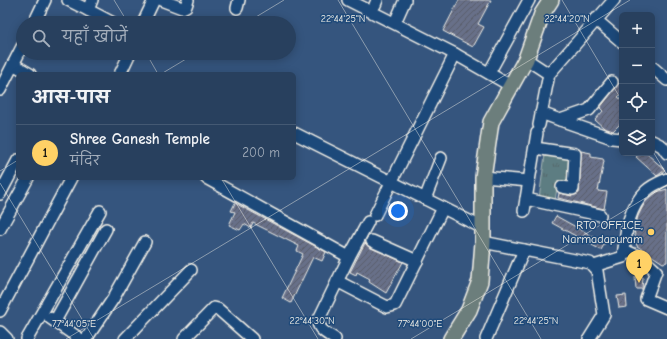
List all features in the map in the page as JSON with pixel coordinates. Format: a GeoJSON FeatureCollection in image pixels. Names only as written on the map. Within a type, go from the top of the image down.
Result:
{"type":"FeatureCollection","features":[{"type":"Feature","properties":{"kind":"main road"},"geometry":{"type":"LineString","coordinates":[[451,339],[469,310],[480,281],[483,235],[483,177],[491,122],[526,59],[542,14],[551,0]]}},
{"type":"Feature","properties":{"kind":"street"},"geometry":{"type":"LineString","coordinates":[[37,16],[45,0]]}},
{"type":"Feature","properties":{"kind":"street"},"geometry":{"type":"LineString","coordinates":[[68,0],[90,5],[104,16]]}},
{"type":"Feature","properties":{"kind":"street"},"geometry":{"type":"LineString","coordinates":[[146,16],[154,0]]}},
{"type":"Feature","properties":{"kind":"street"},"geometry":{"type":"LineString","coordinates":[[161,0],[182,8],[186,6],[188,0]]}},
{"type":"Feature","properties":{"kind":"street"},"geometry":{"type":"LineString","coordinates":[[348,0],[455,54],[511,86]]}},
{"type":"Feature","properties":{"kind":"street"},"geometry":{"type":"LineString","coordinates":[[397,18],[405,0]]}},
{"type":"Feature","properties":{"kind":"street"},"geometry":{"type":"LineString","coordinates":[[489,73],[529,0]]}},
{"type":"Feature","properties":{"kind":"street"},"geometry":{"type":"LineString","coordinates":[[524,211],[549,74],[609,2]]}},
{"type":"Feature","properties":{"kind":"street"},"geometry":{"type":"LineString","coordinates":[[595,19],[619,39]]}},
{"type":"Feature","properties":{"kind":"street"},"geometry":{"type":"LineString","coordinates":[[335,339],[321,330],[318,326],[318,321],[348,257],[391,181],[455,54]]}},
{"type":"Feature","properties":{"kind":"street"},"geometry":{"type":"LineString","coordinates":[[0,90],[3,78],[16,58]]}},
{"type":"Feature","properties":{"kind":"street"},"geometry":{"type":"LineString","coordinates":[[526,59],[549,74]]}},
{"type":"Feature","properties":{"kind":"street"},"geometry":{"type":"LineString","coordinates":[[121,72],[127,60]]}},
{"type":"Feature","properties":{"kind":"street"},"geometry":{"type":"LineString","coordinates":[[13,64],[27,72]]}},
{"type":"Feature","properties":{"kind":"street"},"geometry":{"type":"LineString","coordinates":[[655,70],[667,80]]}},
{"type":"Feature","properties":{"kind":"street"},"geometry":{"type":"LineString","coordinates":[[560,120],[589,110],[612,82]]}},
{"type":"Feature","properties":{"kind":"street"},"geometry":{"type":"LineString","coordinates":[[541,113],[612,138],[619,139]]}},
{"type":"Feature","properties":{"kind":"street"},"geometry":{"type":"LineString","coordinates":[[296,134],[443,208],[483,235],[524,250],[590,263],[597,271],[604,315],[589,339]]}},
{"type":"Feature","properties":{"kind":"street"},"geometry":{"type":"LineString","coordinates":[[655,143],[662,146],[667,153]]}},
{"type":"Feature","properties":{"kind":"street"},"geometry":{"type":"LineString","coordinates":[[535,148],[575,154],[573,189],[562,187]]}},
{"type":"Feature","properties":{"kind":"street"},"geometry":{"type":"LineString","coordinates":[[425,199],[441,158]]}},
{"type":"Feature","properties":{"kind":"street"},"geometry":{"type":"LineString","coordinates":[[0,194],[16,164]]}},
{"type":"Feature","properties":{"kind":"street"},"geometry":{"type":"LineString","coordinates":[[483,177],[529,181]]}},
{"type":"Feature","properties":{"kind":"street"},"geometry":{"type":"LineString","coordinates":[[594,266],[622,257],[626,224],[632,209],[646,191],[667,178]]}},
{"type":"Feature","properties":{"kind":"street"},"geometry":{"type":"LineString","coordinates":[[0,229],[27,180]]}},
{"type":"Feature","properties":{"kind":"street"},"geometry":{"type":"LineString","coordinates":[[0,311],[70,180]]}},
{"type":"Feature","properties":{"kind":"street"},"geometry":{"type":"LineString","coordinates":[[210,180],[348,257]]}},
{"type":"Feature","properties":{"kind":"street"},"geometry":{"type":"LineString","coordinates":[[526,199],[600,215]]}},
{"type":"Feature","properties":{"kind":"street"},"geometry":{"type":"LineString","coordinates":[[337,281],[391,308],[398,300],[443,208]]}},
{"type":"Feature","properties":{"kind":"street"},"geometry":{"type":"LineString","coordinates":[[28,339],[100,211]]}},
{"type":"Feature","properties":{"kind":"street"},"geometry":{"type":"LineString","coordinates":[[55,321],[106,229]]}},
{"type":"Feature","properties":{"kind":"street"},"geometry":{"type":"LineString","coordinates":[[372,241],[417,261]]}},
{"type":"Feature","properties":{"kind":"street"},"geometry":{"type":"LineString","coordinates":[[86,339],[113,298],[145,242]]}},
{"type":"Feature","properties":{"kind":"street"},"geometry":{"type":"LineString","coordinates":[[487,339],[524,250]]}},
{"type":"Feature","properties":{"kind":"street"},"geometry":{"type":"LineString","coordinates":[[624,250],[642,258],[656,271],[646,299],[667,308]]}},
{"type":"Feature","properties":{"kind":"street"},"geometry":{"type":"LineString","coordinates":[[125,339],[192,270]]}},
{"type":"Feature","properties":{"kind":"street"},"geometry":{"type":"LineString","coordinates":[[184,339],[214,308],[218,309],[252,339]]}},
{"type":"Feature","properties":{"kind":"street"},"geometry":{"type":"LineString","coordinates":[[42,314],[55,321],[80,339]]}},
{"type":"Feature","properties":{"kind":"street"},"geometry":{"type":"LineString","coordinates":[[0,332],[7,339]]}},
{"type":"Feature","properties":{"kind":"green space"},"geometry":{"type":"Polygon","coordinates":[[[545,155],[574,159],[571,183],[558,181],[555,201],[539,199],[545,155]]]}},
{"type":"Feature","properties":{"kind":"building"},"geometry":{"type":"Polygon","coordinates":[[[459,0],[491,0],[478,24],[484,27],[473,47],[443,31],[459,0]]]}},
{"type":"Feature","properties":{"kind":"building"},"geometry":{"type":"Polygon","coordinates":[[[619,83],[619,125],[613,131],[604,128],[595,120],[603,111],[600,108],[619,83]]]}},
{"type":"Feature","properties":{"kind":"building"},"geometry":{"type":"Polygon","coordinates":[[[581,151],[591,153],[591,157],[603,159],[604,161],[598,191],[607,192],[604,209],[558,198],[559,193],[572,196],[579,193],[581,151]]]}},
{"type":"Feature","properties":{"kind":"building"},"geometry":{"type":"Polygon","coordinates":[[[649,156],[665,170],[657,176],[636,157],[649,156]]]}},
{"type":"Feature","properties":{"kind":"building","name":"RTO OFFICE, Narmadapuram"},"geometry":{"type":"Polygon","coordinates":[[[667,189],[667,262],[663,263],[637,246],[634,230],[638,216],[645,202],[657,192],[667,189]]]}},
{"type":"Feature","properties":{"kind":"building"},"geometry":{"type":"Polygon","coordinates":[[[235,203],[326,252],[322,261],[313,257],[291,303],[282,298],[303,254],[297,251],[299,246],[253,223],[251,228],[244,224],[240,230],[229,225],[235,212],[231,211],[235,203]]]}},
{"type":"Feature","properties":{"kind":"building"},"geometry":{"type":"Polygon","coordinates":[[[556,216],[605,243],[601,250],[552,223],[556,216]]]}},
{"type":"Feature","properties":{"kind":"building"},"geometry":{"type":"Polygon","coordinates":[[[365,243],[369,247],[403,262],[386,293],[369,282],[370,279],[357,272],[356,275],[350,272],[365,243]]]}},
{"type":"Feature","properties":{"kind":"building"},"geometry":{"type":"Polygon","coordinates":[[[635,277],[643,277],[642,289],[636,289],[635,277]]]}},
{"type":"Feature","properties":{"kind":"building"},"geometry":{"type":"Polygon","coordinates":[[[626,295],[627,307],[619,308],[617,296],[626,295]]]}},
{"type":"Feature","properties":{"kind":"place","name":"RTO OFFICE, Narmadapuram"},"geometry":{"type":"Point","coordinates":[651,232]}},
{"type":"Feature","properties":{"kind":"place","name":"Shree Ganesh Temple"},"geometry":{"type":"Point","coordinates":[639,283]}}]}
